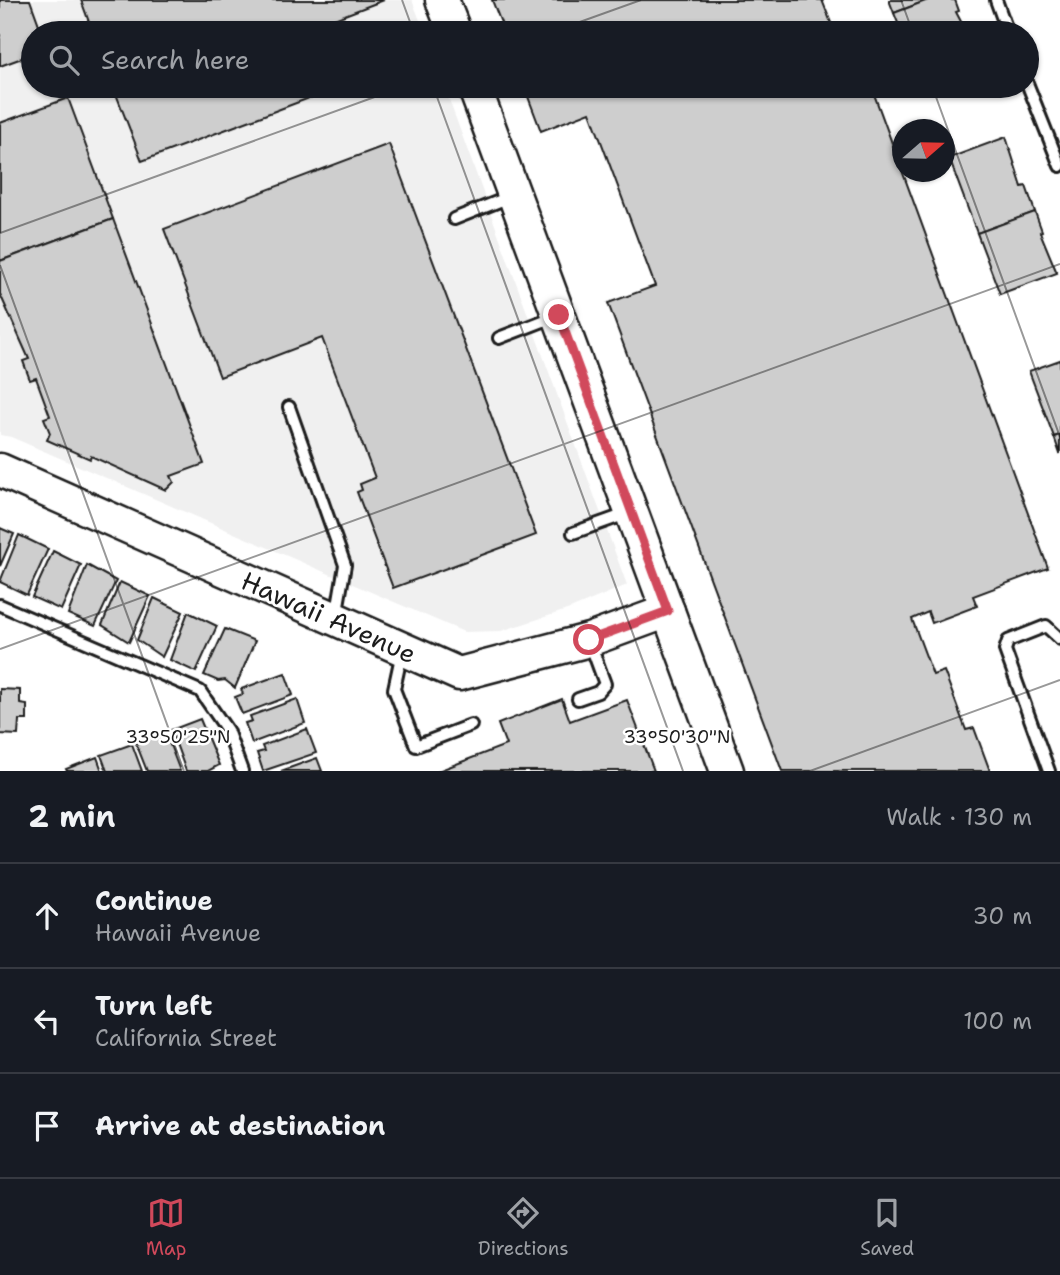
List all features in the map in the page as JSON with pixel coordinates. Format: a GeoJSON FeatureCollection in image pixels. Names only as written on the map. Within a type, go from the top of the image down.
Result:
{"type":"FeatureCollection","features":[{"type":"Feature","properties":{"kind":"street"},"geometry":{"type":"LineString","coordinates":[[442,0],[450,21]]}},
{"type":"Feature","properties":{"kind":"street"},"geometry":{"type":"LineString","coordinates":[[478,98],[727,771]]}},
{"type":"Feature","properties":{"kind":"street","name":"Hawaii Avenue"},"geometry":{"type":"LineString","coordinates":[[0,470],[459,674],[589,640],[668,611]]}},
{"type":"Feature","properties":{"kind":"lane"},"geometry":{"type":"LineString","coordinates":[[996,0],[1004,21]]}},
{"type":"Feature","properties":{"kind":"lane"},"geometry":{"type":"LineString","coordinates":[[1033,98],[1060,166]]}},
{"type":"Feature","properties":{"kind":"lane"},"geometry":{"type":"LineString","coordinates":[[454,219],[514,195]]}},
{"type":"Feature","properties":{"kind":"lane"},"geometry":{"type":"LineString","coordinates":[[499,338],[559,315]]}},
{"type":"Feature","properties":{"kind":"lane"},"geometry":{"type":"LineString","coordinates":[[289,407],[345,565],[335,620]]}},
{"type":"Feature","properties":{"kind":"lane"},"geometry":{"type":"LineString","coordinates":[[573,533],[632,512]]}},
{"type":"Feature","properties":{"kind":"lane"},"geometry":{"type":"LineString","coordinates":[[0,606],[200,691],[227,730],[242,771]]}},
{"type":"Feature","properties":{"kind":"lane"},"geometry":{"type":"LineString","coordinates":[[1049,771],[1005,650],[1008,641],[1045,626],[1060,639]]}},
{"type":"Feature","properties":{"kind":"lane"},"geometry":{"type":"LineString","coordinates":[[578,699],[598,692],[605,684],[589,640]]}},
{"type":"Feature","properties":{"kind":"lane"},"geometry":{"type":"LineString","coordinates":[[402,650],[394,689],[416,746],[471,724]]}},
{"type":"Feature","properties":{"kind":"shaded area"},"geometry":{"type":"Polygon","coordinates":[[[0,0],[412,0],[420,21],[21,21],[21,98],[448,98],[627,585],[570,609],[501,631],[464,632],[11,437],[0,435],[0,0]]]}},
{"type":"Feature","properties":{"kind":"building"},"geometry":{"type":"Polygon","coordinates":[[[0,0],[30,0],[38,21],[21,21],[21,58],[0,66],[0,0]]]}},
{"type":"Feature","properties":{"kind":"building"},"geometry":{"type":"Polygon","coordinates":[[[81,0],[384,0],[329,21],[89,21],[81,0]]]}},
{"type":"Feature","properties":{"kind":"building"},"geometry":{"type":"Polygon","coordinates":[[[492,0],[822,0],[830,21],[500,21],[492,0]]]}},
{"type":"Feature","properties":{"kind":"building"},"geometry":{"type":"Polygon","coordinates":[[[889,0],[928,0],[894,13],[889,0]]]}},
{"type":"Feature","properties":{"kind":"building"},"geometry":{"type":"Polygon","coordinates":[[[928,0],[955,0],[959,11],[956,12],[961,21],[897,21],[894,13],[928,0]]]}},
{"type":"Feature","properties":{"kind":"building"},"geometry":{"type":"Polygon","coordinates":[[[68,98],[113,219],[0,261],[0,123],[68,98]]]}},
{"type":"Feature","properties":{"kind":"building"},"geometry":{"type":"Polygon","coordinates":[[[118,98],[309,98],[142,161],[118,98]]]}},
{"type":"Feature","properties":{"kind":"building"},"geometry":{"type":"Polygon","coordinates":[[[529,98],[875,98],[892,143],[892,182],[906,182],[1048,568],[973,596],[977,606],[932,623],[928,612],[912,619],[933,675],[944,671],[966,730],[974,728],[990,771],[782,771],[608,303],[655,286],[590,112],[541,131],[529,98]]]}},
{"type":"Feature","properties":{"kind":"building"},"geometry":{"type":"Polygon","coordinates":[[[1006,137],[1022,187],[1026,186],[1035,212],[977,233],[955,174],[955,156],[1006,137]]]}},
{"type":"Feature","properties":{"kind":"building"},"geometry":{"type":"Polygon","coordinates":[[[389,144],[536,535],[393,588],[357,492],[362,490],[360,484],[375,478],[322,338],[220,377],[164,229],[389,144]]]}},
{"type":"Feature","properties":{"kind":"building"},"geometry":{"type":"Polygon","coordinates":[[[1035,212],[1057,273],[1000,294],[977,233],[1035,212]]]}},
{"type":"Feature","properties":{"kind":"building"},"geometry":{"type":"Polygon","coordinates":[[[113,219],[204,464],[171,476],[174,482],[166,490],[91,456],[90,459],[47,440],[50,433],[44,418],[50,416],[36,378],[30,380],[23,361],[29,359],[0,294],[0,261],[113,219]]]}},
{"type":"Feature","properties":{"kind":"building"},"geometry":{"type":"Polygon","coordinates":[[[1060,360],[1060,435],[1054,437],[1029,371],[1060,360]]]}},
{"type":"Feature","properties":{"kind":"building"},"geometry":{"type":"Polygon","coordinates":[[[1060,435],[1060,454],[1054,437],[1060,435]]]}},
{"type":"Feature","properties":{"kind":"building"},"geometry":{"type":"Polygon","coordinates":[[[0,528],[14,534],[0,566],[0,528]]]}},
{"type":"Feature","properties":{"kind":"building"},"geometry":{"type":"Polygon","coordinates":[[[19,535],[48,549],[27,595],[0,582],[19,535]]]}},
{"type":"Feature","properties":{"kind":"building"},"geometry":{"type":"Polygon","coordinates":[[[53,551],[81,565],[61,610],[32,597],[53,551]]]}},
{"type":"Feature","properties":{"kind":"building"},"geometry":{"type":"Polygon","coordinates":[[[87,565],[116,581],[95,626],[68,614],[87,565]]]}},
{"type":"Feature","properties":{"kind":"building"},"geometry":{"type":"Polygon","coordinates":[[[120,582],[150,596],[129,642],[102,625],[120,582]]]}},
{"type":"Feature","properties":{"kind":"building"},"geometry":{"type":"Polygon","coordinates":[[[154,598],[183,612],[162,657],[137,640],[154,598]]]}},
{"type":"Feature","properties":{"kind":"building"},"geometry":{"type":"Polygon","coordinates":[[[188,612],[217,626],[196,672],[170,660],[188,612]]]}},
{"type":"Feature","properties":{"kind":"building"},"geometry":{"type":"Polygon","coordinates":[[[225,629],[255,641],[235,688],[225,680],[218,681],[204,675],[225,629]]]}},
{"type":"Feature","properties":{"kind":"building"},"geometry":{"type":"Polygon","coordinates":[[[285,673],[293,695],[242,714],[235,697],[243,694],[241,689],[285,673]]]}},
{"type":"Feature","properties":{"kind":"building"},"geometry":{"type":"Polygon","coordinates":[[[0,689],[20,690],[20,704],[27,705],[27,720],[19,720],[18,735],[0,734],[0,689]]]}},
{"type":"Feature","properties":{"kind":"building"},"geometry":{"type":"Polygon","coordinates":[[[297,699],[305,723],[252,743],[245,723],[252,721],[250,716],[297,699]]]}},
{"type":"Feature","properties":{"kind":"building"},"geometry":{"type":"Polygon","coordinates":[[[562,699],[570,721],[627,700],[654,771],[438,771],[506,745],[498,724],[562,699]]]}},
{"type":"Feature","properties":{"kind":"building"},"geometry":{"type":"Polygon","coordinates":[[[200,719],[219,765],[208,771],[186,771],[171,730],[200,719]]]}},
{"type":"Feature","properties":{"kind":"building"},"geometry":{"type":"Polygon","coordinates":[[[307,729],[316,753],[263,771],[257,753],[264,751],[262,746],[307,729]]]}},
{"type":"Feature","properties":{"kind":"building"},"geometry":{"type":"Polygon","coordinates":[[[165,732],[180,771],[147,771],[136,743],[165,732]]]}},
{"type":"Feature","properties":{"kind":"building"},"geometry":{"type":"Polygon","coordinates":[[[132,744],[142,771],[107,771],[101,755],[132,744]]]}},
{"type":"Feature","properties":{"kind":"building"},"geometry":{"type":"Polygon","coordinates":[[[97,757],[102,771],[66,769],[97,757]]]}},
{"type":"Feature","properties":{"kind":"building"},"geometry":{"type":"Polygon","coordinates":[[[317,758],[322,771],[281,771],[317,758]]]}},
{"type":"Feature","properties":{"kind":"route"},"geometry":{"type":"LineString","coordinates":[[559,315],[668,611],[589,640]]}}]}
